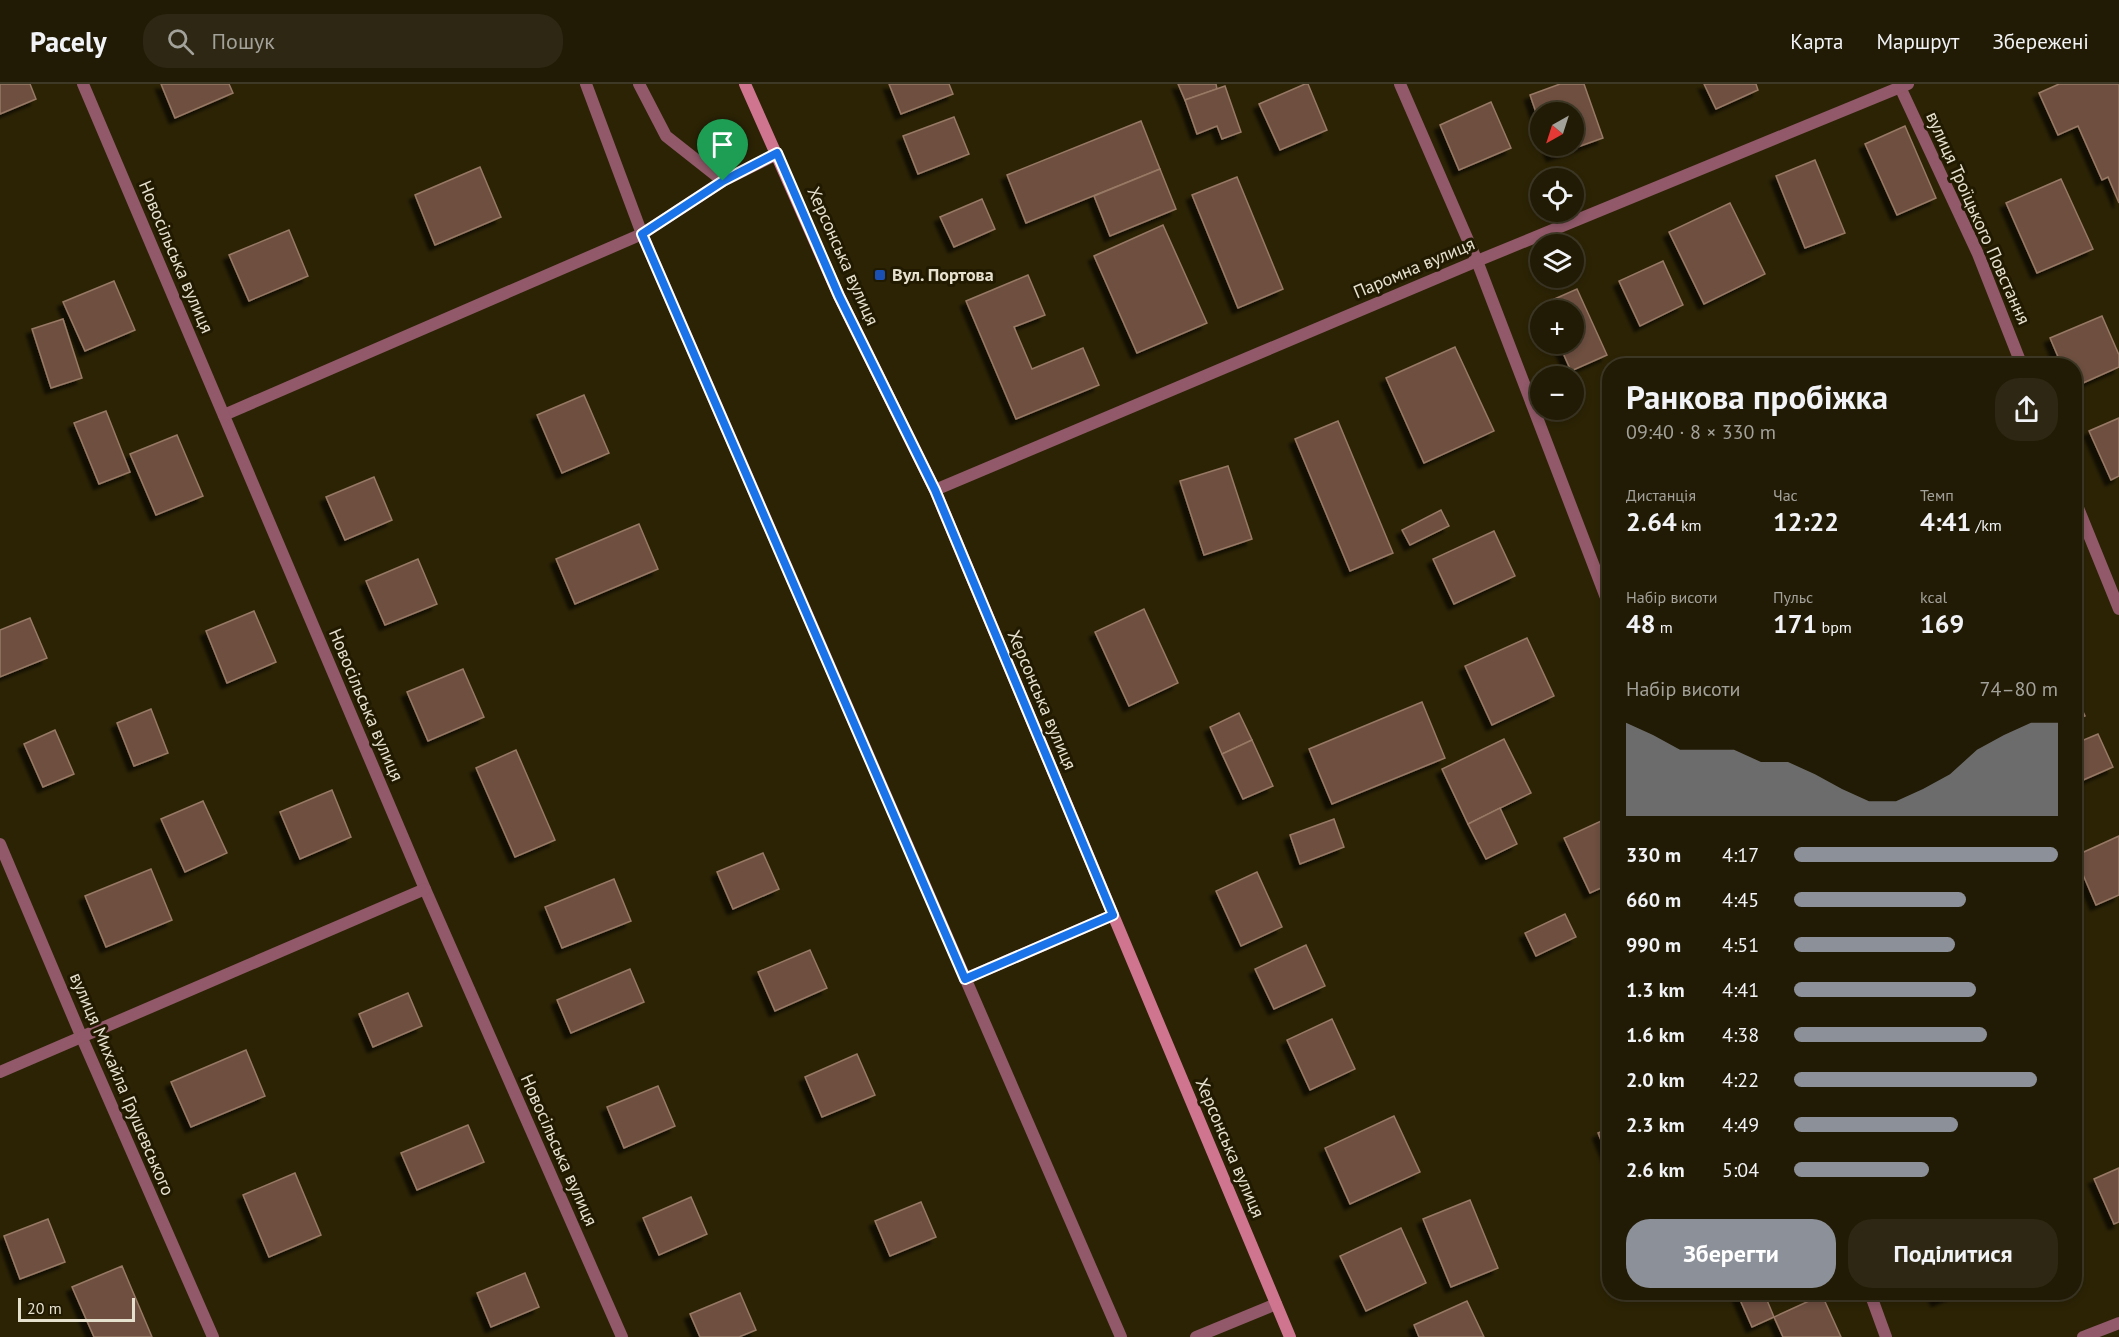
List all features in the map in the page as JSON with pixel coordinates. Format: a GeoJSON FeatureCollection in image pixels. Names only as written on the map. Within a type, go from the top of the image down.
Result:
{"type":"FeatureCollection","features":[{"type":"Feature","properties":{"kind":"main road","name":"Херсонська вулиця"},"geometry":{"type":"LineString","coordinates":[[745,84],[839,296],[935,490],[1290,1337]]}},
{"type":"Feature","properties":{"kind":"street","name":"Новосільська вулиця"},"geometry":{"type":"LineString","coordinates":[[82,84],[425,890],[622,1337]]}},
{"type":"Feature","properties":{"kind":"street"},"geometry":{"type":"LineString","coordinates":[[586,84],[642,234],[1121,1337]]}},
{"type":"Feature","properties":{"kind":"street"},"geometry":{"type":"LineString","coordinates":[[639,84],[666,136],[723,181]]}},
{"type":"Feature","properties":{"kind":"street"},"geometry":{"type":"LineString","coordinates":[[1400,84],[1478,261],[1602,587]]}},
{"type":"Feature","properties":{"kind":"street","name":"Паромна вулиця"},"geometry":{"type":"LineString","coordinates":[[935,490],[1903,85]]}},
{"type":"Feature","properties":{"kind":"street","name":"вулиця Троїцького Повстання"},"geometry":{"type":"LineString","coordinates":[[1903,85],[1978,254],[2019,358]]}},
{"type":"Feature","properties":{"kind":"street"},"geometry":{"type":"LineString","coordinates":[[224,415],[642,234],[723,181],[777,153]]}},
{"type":"Feature","properties":{"kind":"street"},"geometry":{"type":"LineString","coordinates":[[2082,518],[2119,609]]}},
{"type":"Feature","properties":{"kind":"street","name":"вулиця Михайла Грушевського"},"geometry":{"type":"LineString","coordinates":[[0,843],[82,1038],[213,1337]]}},
{"type":"Feature","properties":{"kind":"street"},"geometry":{"type":"LineString","coordinates":[[0,1072],[425,890]]}},
{"type":"Feature","properties":{"kind":"street"},"geometry":{"type":"LineString","coordinates":[[965,979],[1113,915]]}},
{"type":"Feature","properties":{"kind":"street"},"geometry":{"type":"LineString","coordinates":[[1873,1300],[1886,1337]]}},
{"type":"Feature","properties":{"kind":"street"},"geometry":{"type":"LineString","coordinates":[[1196,1337],[1276,1304]]}},
{"type":"Feature","properties":{"kind":"street"},"geometry":{"type":"LineString","coordinates":[[2083,1337],[2119,1323]]}},
{"type":"Feature","properties":{"kind":"building"},"geometry":{"type":"Polygon","coordinates":[[[0,84],[30,84],[36,99],[0,114],[0,84]]]}},
{"type":"Feature","properties":{"kind":"building"},"geometry":{"type":"Polygon","coordinates":[[[161,84],[229,84],[233,93],[175,118],[161,84]]]}},
{"type":"Feature","properties":{"kind":"building"},"geometry":{"type":"Polygon","coordinates":[[[889,84],[949,84],[953,94],[901,114],[889,84]]]}},
{"type":"Feature","properties":{"kind":"building"},"geometry":{"type":"Polygon","coordinates":[[[1178,84],[1216,84],[1217,89],[1185,100],[1178,84]]]}},
{"type":"Feature","properties":{"kind":"building"},"geometry":{"type":"Polygon","coordinates":[[[1308,84],[1327,130],[1280,150],[1259,104],[1308,84]]]}},
{"type":"Feature","properties":{"kind":"building"},"geometry":{"type":"Polygon","coordinates":[[[1560,84],[1584,84],[1603,138],[1584,145],[1584,102],[1532,102],[1530,95],[1560,84]]]}},
{"type":"Feature","properties":{"kind":"building"},"geometry":{"type":"Polygon","coordinates":[[[1704,84],[1756,84],[1758,90],[1716,109],[1704,84]]]}},
{"type":"Feature","properties":{"kind":"building"},"geometry":{"type":"Polygon","coordinates":[[[2059,84],[2119,84],[2119,203],[2108,177],[2102,180],[2078,126],[2058,135],[2039,93],[2059,84]]]}},
{"type":"Feature","properties":{"kind":"building"},"geometry":{"type":"Polygon","coordinates":[[[1225,86],[1241,132],[1222,139],[1217,126],[1197,134],[1185,100],[1225,86]]]}},
{"type":"Feature","properties":{"kind":"building"},"geometry":{"type":"Polygon","coordinates":[[[1491,102],[1511,148],[1459,170],[1440,125],[1491,102]]]}},
{"type":"Feature","properties":{"kind":"building"},"geometry":{"type":"Polygon","coordinates":[[[954,117],[969,154],[918,174],[903,136],[954,117]]]}},
{"type":"Feature","properties":{"kind":"building"},"geometry":{"type":"Polygon","coordinates":[[[1141,121],[1160,169],[1026,223],[1007,175],[1141,121]]]}},
{"type":"Feature","properties":{"kind":"building"},"geometry":{"type":"Polygon","coordinates":[[[1905,126],[1936,198],[1897,215],[1865,144],[1905,126]]]}},
{"type":"Feature","properties":{"kind":"building"},"geometry":{"type":"Polygon","coordinates":[[[1815,160],[1845,233],[1805,248],[1776,176],[1815,160]]]}},
{"type":"Feature","properties":{"kind":"building"},"geometry":{"type":"Polygon","coordinates":[[[480,167],[501,217],[435,245],[415,195],[480,167]]]}},
{"type":"Feature","properties":{"kind":"building"},"geometry":{"type":"Polygon","coordinates":[[[1160,169],[1176,209],[1110,236],[1094,196],[1160,169]]]}},
{"type":"Feature","properties":{"kind":"building"},"geometry":{"type":"Polygon","coordinates":[[[1237,177],[1283,289],[1238,308],[1192,195],[1237,177]]]}},
{"type":"Feature","properties":{"kind":"building"},"geometry":{"type":"Polygon","coordinates":[[[2061,179],[2093,249],[2037,273],[2006,203],[2061,179]]]}},
{"type":"Feature","properties":{"kind":"building"},"geometry":{"type":"Polygon","coordinates":[[[982,199],[995,229],[954,247],[940,217],[982,199]]]}},
{"type":"Feature","properties":{"kind":"building"},"geometry":{"type":"Polygon","coordinates":[[[1730,203],[1765,274],[1704,304],[1669,232],[1730,203]]]}},
{"type":"Feature","properties":{"kind":"building"},"geometry":{"type":"Polygon","coordinates":[[[1163,225],[1207,323],[1137,353],[1094,256],[1163,225]]]}},
{"type":"Feature","properties":{"kind":"building"},"geometry":{"type":"Polygon","coordinates":[[[289,230],[308,276],[249,301],[229,255],[289,230]]]}},
{"type":"Feature","properties":{"kind":"building"},"geometry":{"type":"Polygon","coordinates":[[[1663,261],[1683,305],[1640,326],[1619,281],[1663,261]]]}},
{"type":"Feature","properties":{"kind":"building"},"geometry":{"type":"Polygon","coordinates":[[[1028,275],[1045,315],[1014,327],[1032,369],[1083,348],[1099,385],[1016,419],[966,301],[1028,275]]]}},
{"type":"Feature","properties":{"kind":"building"},"geometry":{"type":"Polygon","coordinates":[[[114,281],[135,330],[85,351],[63,302],[114,281]]]}},
{"type":"Feature","properties":{"kind":"building"},"geometry":{"type":"Polygon","coordinates":[[[1577,289],[1582,300],[1552,300],[1577,289]]]}},
{"type":"Feature","properties":{"kind":"building"},"geometry":{"type":"Polygon","coordinates":[[[1584,304],[1607,355],[1582,366],[1569,366],[1563,354],[1584,354],[1584,304]]]}},
{"type":"Feature","properties":{"kind":"building"},"geometry":{"type":"Polygon","coordinates":[[[2102,316],[2119,355],[2119,367],[2082,383],[2082,358],[2059,358],[2050,338],[2102,316]]]}},
{"type":"Feature","properties":{"kind":"building"},"geometry":{"type":"Polygon","coordinates":[[[63,319],[82,378],[51,388],[32,329],[63,319]]]}},
{"type":"Feature","properties":{"kind":"building"},"geometry":{"type":"Polygon","coordinates":[[[1455,347],[1494,431],[1424,463],[1386,378],[1455,347]]]}},
{"type":"Feature","properties":{"kind":"building"},"geometry":{"type":"Polygon","coordinates":[[[584,395],[609,453],[562,473],[537,415],[584,395]]]}},
{"type":"Feature","properties":{"kind":"building"},"geometry":{"type":"Polygon","coordinates":[[[106,411],[130,472],[99,484],[74,423],[106,411]]]}},
{"type":"Feature","properties":{"kind":"building"},"geometry":{"type":"Polygon","coordinates":[[[2119,418],[2119,476],[2111,480],[2089,431],[2119,418]]]}},
{"type":"Feature","properties":{"kind":"building"},"geometry":{"type":"Polygon","coordinates":[[[1338,421],[1393,553],[1350,571],[1295,439],[1338,421]]]}},
{"type":"Feature","properties":{"kind":"building"},"geometry":{"type":"Polygon","coordinates":[[[177,435],[203,496],[156,515],[130,454],[177,435]]]}},
{"type":"Feature","properties":{"kind":"building"},"geometry":{"type":"Polygon","coordinates":[[[1228,466],[1252,539],[1204,555],[1180,481],[1228,466]]]}},
{"type":"Feature","properties":{"kind":"building"},"geometry":{"type":"Polygon","coordinates":[[[374,477],[392,520],[345,540],[326,497],[374,477]]]}},
{"type":"Feature","properties":{"kind":"building"},"geometry":{"type":"Polygon","coordinates":[[[1441,510],[1449,526],[1410,545],[1402,530],[1441,510]]]}},
{"type":"Feature","properties":{"kind":"building"},"geometry":{"type":"Polygon","coordinates":[[[639,524],[658,569],[575,604],[556,559],[639,524]]]}},
{"type":"Feature","properties":{"kind":"building"},"geometry":{"type":"Polygon","coordinates":[[[1494,531],[1515,576],[1454,604],[1433,559],[1494,531]]]}},
{"type":"Feature","properties":{"kind":"building"},"geometry":{"type":"Polygon","coordinates":[[[418,559],[437,604],[385,625],[366,581],[418,559]]]}},
{"type":"Feature","properties":{"kind":"building"},"geometry":{"type":"Polygon","coordinates":[[[1144,609],[1178,683],[1129,706],[1095,632],[1144,609]]]}},
{"type":"Feature","properties":{"kind":"building"},"geometry":{"type":"Polygon","coordinates":[[[254,611],[276,662],[227,683],[206,631],[254,611]]]}},
{"type":"Feature","properties":{"kind":"building"},"geometry":{"type":"Polygon","coordinates":[[[30,618],[47,658],[0,677],[0,630],[30,618]]]}},
{"type":"Feature","properties":{"kind":"building"},"geometry":{"type":"Polygon","coordinates":[[[1527,638],[1554,696],[1492,725],[1465,666],[1527,638]]]}},
{"type":"Feature","properties":{"kind":"building"},"geometry":{"type":"Polygon","coordinates":[[[463,669],[484,717],[428,741],[407,692],[463,669]]]}},
{"type":"Feature","properties":{"kind":"building"},"geometry":{"type":"Polygon","coordinates":[[[1422,702],[1445,758],[1332,804],[1309,749],[1422,702]]]}},
{"type":"Feature","properties":{"kind":"building"},"geometry":{"type":"Polygon","coordinates":[[[151,709],[168,753],[134,766],[117,723],[151,709]]]}},
{"type":"Feature","properties":{"kind":"building"},"geometry":{"type":"Polygon","coordinates":[[[1239,713],[1252,740],[1222,754],[1210,727],[1239,713]]]}},
{"type":"Feature","properties":{"kind":"building"},"geometry":{"type":"Polygon","coordinates":[[[55,730],[74,774],[43,787],[24,744],[55,730]]]}},
{"type":"Feature","properties":{"kind":"building"},"geometry":{"type":"Polygon","coordinates":[[[2098,734],[2113,767],[2082,781],[2082,741],[2098,734]]]}},
{"type":"Feature","properties":{"kind":"building"},"geometry":{"type":"Polygon","coordinates":[[[1504,739],[1531,793],[1468,824],[1442,769],[1504,739]]]}},
{"type":"Feature","properties":{"kind":"building"},"geometry":{"type":"Polygon","coordinates":[[[1252,740],[1273,786],[1243,799],[1222,754],[1252,740]]]}},
{"type":"Feature","properties":{"kind":"building"},"geometry":{"type":"Polygon","coordinates":[[[516,750],[555,840],[515,857],[476,768],[516,750]]]}},
{"type":"Feature","properties":{"kind":"building"},"geometry":{"type":"Polygon","coordinates":[[[332,790],[351,837],[300,859],[280,812],[332,790]]]}},
{"type":"Feature","properties":{"kind":"building"},"geometry":{"type":"Polygon","coordinates":[[[203,801],[227,853],[185,872],[161,819],[203,801]]]}},
{"type":"Feature","properties":{"kind":"building"},"geometry":{"type":"Polygon","coordinates":[[[1500,808],[1517,844],[1486,859],[1468,824],[1500,808]]]}},
{"type":"Feature","properties":{"kind":"building"},"geometry":{"type":"Polygon","coordinates":[[[1334,819],[1344,847],[1300,864],[1290,835],[1334,819]]]}},
{"type":"Feature","properties":{"kind":"building"},"geometry":{"type":"Polygon","coordinates":[[[1602,821],[1602,888],[1590,893],[1564,838],[1602,821]]]}},
{"type":"Feature","properties":{"kind":"building"},"geometry":{"type":"Polygon","coordinates":[[[2119,836],[2119,895],[2096,905],[2082,872],[2082,853],[2119,836]]]}},
{"type":"Feature","properties":{"kind":"building"},"geometry":{"type":"Polygon","coordinates":[[[763,853],[779,889],[733,909],[717,872],[763,853]]]}},
{"type":"Feature","properties":{"kind":"building"},"geometry":{"type":"Polygon","coordinates":[[[151,869],[172,920],[106,947],[85,896],[151,869]]]}},
{"type":"Feature","properties":{"kind":"building"},"geometry":{"type":"Polygon","coordinates":[[[1257,872],[1282,927],[1241,946],[1216,891],[1257,872]]]}},
{"type":"Feature","properties":{"kind":"building"},"geometry":{"type":"Polygon","coordinates":[[[614,879],[631,921],[562,948],[545,907],[614,879]]]}},
{"type":"Feature","properties":{"kind":"building"},"geometry":{"type":"Polygon","coordinates":[[[1565,914],[1576,937],[1536,956],[1525,933],[1565,914]]]}},
{"type":"Feature","properties":{"kind":"building"},"geometry":{"type":"Polygon","coordinates":[[[1306,945],[1325,986],[1274,1009],[1255,969],[1306,945]]]}},
{"type":"Feature","properties":{"kind":"building"},"geometry":{"type":"Polygon","coordinates":[[[810,950],[827,988],[775,1011],[758,972],[810,950]]]}},
{"type":"Feature","properties":{"kind":"building"},"geometry":{"type":"Polygon","coordinates":[[[630,969],[644,1002],[571,1033],[557,1000],[630,969]]]}},
{"type":"Feature","properties":{"kind":"building"},"geometry":{"type":"Polygon","coordinates":[[[408,993],[422,1026],[373,1047],[359,1014],[408,993]]]}},
{"type":"Feature","properties":{"kind":"building"},"geometry":{"type":"Polygon","coordinates":[[[1332,1019],[1355,1069],[1310,1090],[1287,1040],[1332,1019]]]}},
{"type":"Feature","properties":{"kind":"building"},"geometry":{"type":"Polygon","coordinates":[[[246,1050],[265,1096],[191,1127],[171,1082],[246,1050]]]}},
{"type":"Feature","properties":{"kind":"building"},"geometry":{"type":"Polygon","coordinates":[[[857,1054],[875,1095],[822,1117],[805,1077],[857,1054]]]}},
{"type":"Feature","properties":{"kind":"building"},"geometry":{"type":"Polygon","coordinates":[[[658,1086],[675,1126],[624,1148],[607,1107],[658,1086]]]}},
{"type":"Feature","properties":{"kind":"building"},"geometry":{"type":"Polygon","coordinates":[[[1394,1116],[1420,1172],[1350,1204],[1325,1148],[1394,1116]]]}},
{"type":"Feature","properties":{"kind":"building"},"geometry":{"type":"Polygon","coordinates":[[[468,1125],[484,1162],[417,1190],[401,1153],[468,1125]]]}},
{"type":"Feature","properties":{"kind":"building"},"geometry":{"type":"Polygon","coordinates":[[[2119,1168],[2119,1222],[2114,1224],[2094,1179],[2119,1168]]]}},
{"type":"Feature","properties":{"kind":"building"},"geometry":{"type":"Polygon","coordinates":[[[295,1173],[321,1235],[269,1257],[243,1195],[295,1173]]]}},
{"type":"Feature","properties":{"kind":"building"},"geometry":{"type":"Polygon","coordinates":[[[691,1197],[707,1234],[659,1255],[643,1218],[691,1197]]]}},
{"type":"Feature","properties":{"kind":"building"},"geometry":{"type":"Polygon","coordinates":[[[1470,1200],[1498,1268],[1451,1287],[1423,1219],[1470,1200]]]}},
{"type":"Feature","properties":{"kind":"building"},"geometry":{"type":"Polygon","coordinates":[[[921,1202],[936,1237],[890,1256],[875,1221],[921,1202]]]}},
{"type":"Feature","properties":{"kind":"building"},"geometry":{"type":"Polygon","coordinates":[[[48,1219],[65,1262],[20,1279],[4,1236],[48,1219]]]}},
{"type":"Feature","properties":{"kind":"building"},"geometry":{"type":"Polygon","coordinates":[[[1401,1228],[1426,1283],[1366,1311],[1340,1256],[1401,1228]]]}},
{"type":"Feature","properties":{"kind":"building"},"geometry":{"type":"Polygon","coordinates":[[[122,1266],[152,1337],[94,1337],[72,1287],[122,1266]]]}},
{"type":"Feature","properties":{"kind":"building"},"geometry":{"type":"Polygon","coordinates":[[[525,1273],[539,1307],[491,1327],[477,1293],[525,1273]]]}},
{"type":"Feature","properties":{"kind":"building"},"geometry":{"type":"Polygon","coordinates":[[[740,1293],[756,1330],[739,1337],[700,1337],[690,1314],[740,1293]]]}},
{"type":"Feature","properties":{"kind":"building"},"geometry":{"type":"Polygon","coordinates":[[[1740,1300],[1767,1300],[1774,1317],[1752,1327],[1740,1300]]]}},
{"type":"Feature","properties":{"kind":"building"},"geometry":{"type":"Polygon","coordinates":[[[1811,1300],[1824,1300],[1841,1337],[1783,1337],[1774,1317],[1811,1300]]]}},
{"type":"Feature","properties":{"kind":"building"},"geometry":{"type":"Polygon","coordinates":[[[1467,1301],[1484,1337],[1419,1337],[1414,1325],[1467,1301]]]}},
{"type":"Feature","properties":{"kind":"place","name":"Вул. Портова"},"geometry":{"type":"Point","coordinates":[880,275]}},
{"type":"Feature","properties":{"kind":"route"},"geometry":{"type":"LineString","coordinates":[[777,153],[839,296],[935,490],[1113,915],[965,979],[642,234],[723,181],[777,153]]}}]}
